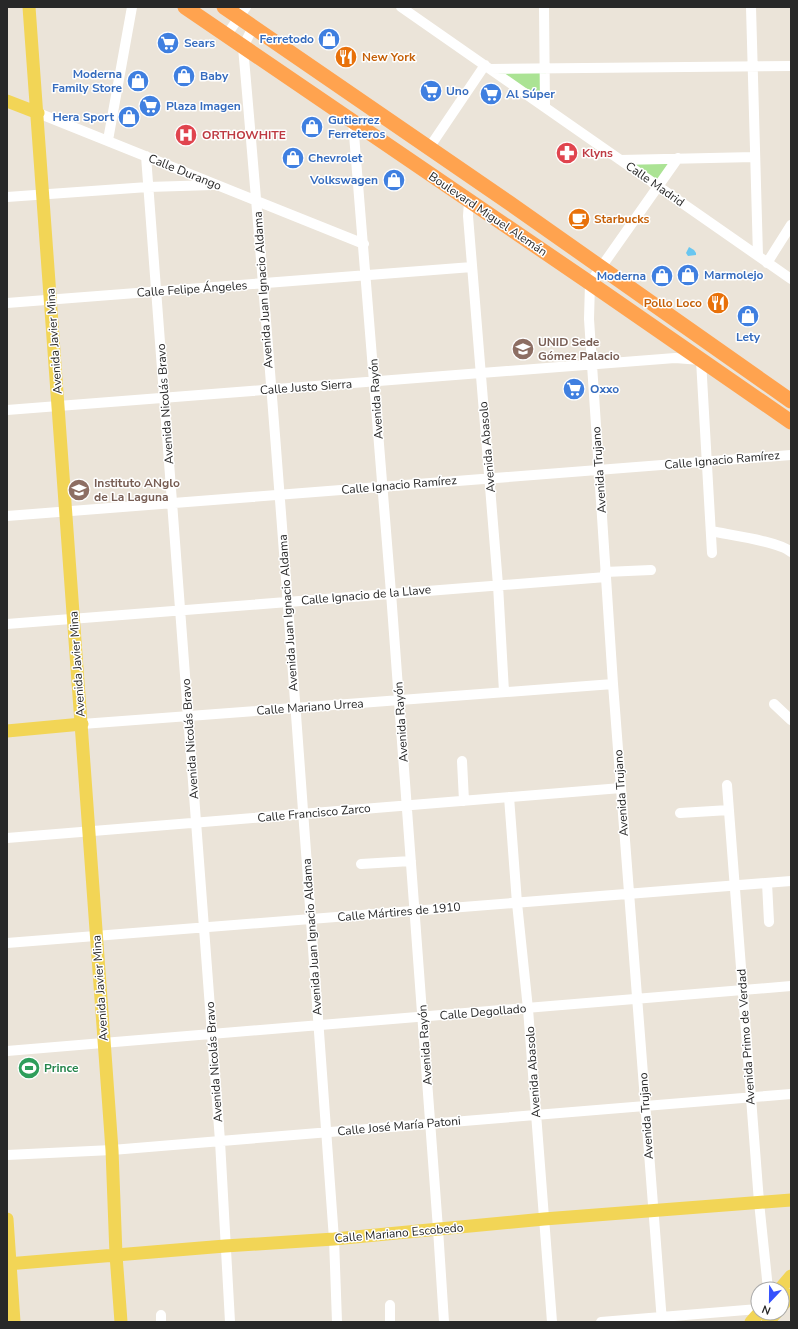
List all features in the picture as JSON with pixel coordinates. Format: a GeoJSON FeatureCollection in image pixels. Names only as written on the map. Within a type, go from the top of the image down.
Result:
{"type":"FeatureCollection","features":[{"type":"Feature","properties":{"kind":"highway","name":"Boulevard Miguel Alemán"},"geometry":{"type":"LineString","coordinates":[[185,7],[701,360],[787,417]]}},
{"type":"Feature","properties":{"kind":"highway","name":"Boulevard Miguel Alemán"},"geometry":{"type":"LineString","coordinates":[[224,7],[242,12],[253,27],[601,267],[756,377],[790,398]]}},
{"type":"Feature","properties":{"kind":"highway"},"geometry":{"type":"LineString","coordinates":[[701,360],[704,355],[710,355],[743,375],[756,377]]}},
{"type":"Feature","properties":{"kind":"main road","name":"Avenida Javier Mina"},"geometry":{"type":"LineString","coordinates":[[29,7],[44,194],[112,1150],[116,1255],[121,1322]]}},
{"type":"Feature","properties":{"kind":"main road","name":"Calle Durango"},"geometry":{"type":"LineString","coordinates":[[7,101],[38,113]]}},
{"type":"Feature","properties":{"kind":"main road","name":"Calle Mariano Urrea"},"geometry":{"type":"LineString","coordinates":[[7,731],[82,724]]}},
{"type":"Feature","properties":{"kind":"main road","name":"Calle Mariano Escobedo"},"geometry":{"type":"LineString","coordinates":[[8,1264],[225,1246],[334,1239],[544,1219],[791,1200]]}},
{"type":"Feature","properties":{"kind":"main road"},"geometry":{"type":"LineString","coordinates":[[7,1220],[8,1264],[14,1322]]}},
{"type":"Feature","properties":{"kind":"street"},"geometry":{"type":"LineString","coordinates":[[108,140],[132,7]]}},
{"type":"Feature","properties":{"kind":"street","name":"Calle Madrid"},"geometry":{"type":"LineString","coordinates":[[401,7],[791,279]]}},
{"type":"Feature","properties":{"kind":"street"},"geometry":{"type":"LineString","coordinates":[[544,7],[545,107]]}},
{"type":"Feature","properties":{"kind":"street"},"geometry":{"type":"LineString","coordinates":[[751,7],[758,256]]}},
{"type":"Feature","properties":{"kind":"street"},"geometry":{"type":"LineString","coordinates":[[226,36],[242,12]]}},
{"type":"Feature","properties":{"kind":"street"},"geometry":{"type":"LineString","coordinates":[[243,47],[253,27]]}},
{"type":"Feature","properties":{"kind":"street","name":"Avenida Juan Ignacio Aldama"},"geometry":{"type":"LineString","coordinates":[[243,47],[263,283],[303,814],[334,1239],[337,1322]]}},
{"type":"Feature","properties":{"kind":"street"},"geometry":{"type":"LineString","coordinates":[[429,148],[487,67],[545,69],[791,66]]}},
{"type":"Feature","properties":{"kind":"street","name":"Calle Durango"},"geometry":{"type":"LineString","coordinates":[[38,113],[364,244]]}},
{"type":"Feature","properties":{"kind":"street","name":"Avenida Rayón"},"geometry":{"type":"LineString","coordinates":[[353,122],[375,381],[423,1017],[444,1322]]}},
{"type":"Feature","properties":{"kind":"street","name":"Avenida Nicolás Bravo"},"geometry":{"type":"LineString","coordinates":[[146,156],[220,1141],[230,1322]]}},
{"type":"Feature","properties":{"kind":"street"},"geometry":{"type":"LineString","coordinates":[[620,160],[755,157]]}},
{"type":"Feature","properties":{"kind":"street"},"geometry":{"type":"LineString","coordinates":[[590,283],[678,158]]}},
{"type":"Feature","properties":{"kind":"street"},"geometry":{"type":"LineString","coordinates":[[7,197],[148,187],[216,184]]}},
{"type":"Feature","properties":{"kind":"street","name":"Avenida Abasolo"},"geometry":{"type":"LineString","coordinates":[[469,201],[468,216],[490,478],[504,692]]}},
{"type":"Feature","properties":{"kind":"street"},"geometry":{"type":"LineString","coordinates":[[767,262],[791,225]]}},
{"type":"Feature","properties":{"kind":"street","name":"Calle Felipe Ángeles"},"geometry":{"type":"LineString","coordinates":[[7,303],[472,267]]}},
{"type":"Feature","properties":{"kind":"street","name":"Avenida Trujano"},"geometry":{"type":"LineString","coordinates":[[590,283],[589,319],[613,684],[661,1320]]}},
{"type":"Feature","properties":{"kind":"street","name":"Calle Justo Sierra"},"geometry":{"type":"LineString","coordinates":[[7,410],[675,358],[701,360]]}},
{"type":"Feature","properties":{"kind":"street"},"geometry":{"type":"LineString","coordinates":[[701,360],[712,553]]}},
{"type":"Feature","properties":{"kind":"street","name":"Calle Ignacio Ramírez"},"geometry":{"type":"LineString","coordinates":[[7,516],[791,454]]}},
{"type":"Feature","properties":{"kind":"street"},"geometry":{"type":"LineString","coordinates":[[711,531],[774,544],[785,547],[791,552]]}},
{"type":"Feature","properties":{"kind":"street","name":"Calle Ignacio de la Llave"},"geometry":{"type":"LineString","coordinates":[[7,624],[498,585],[651,570]]}},
{"type":"Feature","properties":{"kind":"street","name":"Calle Mariano Urrea"},"geometry":{"type":"LineString","coordinates":[[82,724],[613,684]]}},
{"type":"Feature","properties":{"kind":"street"},"geometry":{"type":"LineString","coordinates":[[774,704],[791,720]]}},
{"type":"Feature","properties":{"kind":"street"},"geometry":{"type":"LineString","coordinates":[[462,761],[464,801]]}},
{"type":"Feature","properties":{"kind":"street","name":"Avenida Primo de Verdad"},"geometry":{"type":"LineString","coordinates":[[727,785],[759,1202],[767,1281]]}},
{"type":"Feature","properties":{"kind":"street","name":"Calle Francisco Zarco"},"geometry":{"type":"LineString","coordinates":[[7,838],[621,788]]}},
{"type":"Feature","properties":{"kind":"street","name":"Avenida Abasolo"},"geometry":{"type":"LineString","coordinates":[[509,797],[517,902],[528,1009],[552,1322]]}},
{"type":"Feature","properties":{"kind":"street"},"geometry":{"type":"LineString","coordinates":[[680,813],[729,810]]}},
{"type":"Feature","properties":{"kind":"street"},"geometry":{"type":"LineString","coordinates":[[361,864],[411,861]]}},
{"type":"Feature","properties":{"kind":"street","name":"Calle Mártires de 1910"},"geometry":{"type":"LineString","coordinates":[[7,943],[791,881]]}},
{"type":"Feature","properties":{"kind":"street"},"geometry":{"type":"LineString","coordinates":[[766,883],[769,922]]}},
{"type":"Feature","properties":{"kind":"street","name":"Calle Degollado"},"geometry":{"type":"LineString","coordinates":[[7,1051],[791,986]]}},
{"type":"Feature","properties":{"kind":"street","name":"Calle José María Patoni"},"geometry":{"type":"LineString","coordinates":[[7,1155],[112,1150],[791,1094]]}},
{"type":"Feature","properties":{"kind":"street"},"geometry":{"type":"LineString","coordinates":[[390,1305],[390,1322]]}},
{"type":"Feature","properties":{"kind":"street"},"geometry":{"type":"LineString","coordinates":[[601,1322],[661,1320],[750,1310]]}},
{"type":"Feature","properties":{"kind":"green space"},"geometry":{"type":"Polygon","coordinates":[[[546,69],[545,106],[494,70],[546,69]]]}},
{"type":"Feature","properties":{"kind":"green space"},"geometry":{"type":"Polygon","coordinates":[[[617,156],[676,157],[656,184],[617,156]]]}},
{"type":"Feature","properties":{"kind":"water"},"geometry":{"type":"Polygon","coordinates":[[[689,247],[694,250],[696,255],[688,256],[686,253],[689,247]]]}},
{"type":"Feature","properties":{"kind":"place","name":"Ferretodo"},"geometry":{"type":"Point","coordinates":[329,39]}},
{"type":"Feature","properties":{"kind":"place","name":"Sears"},"geometry":{"type":"Point","coordinates":[168,43]}},
{"type":"Feature","properties":{"kind":"place","name":"New York"},"geometry":{"type":"Point","coordinates":[346,57]}},
{"type":"Feature","properties":{"kind":"place","name":"Baby"},"geometry":{"type":"Point","coordinates":[184,76]}},
{"type":"Feature","properties":{"kind":"place","name":"Moderna Family Store"},"geometry":{"type":"Point","coordinates":[138,81]}},
{"type":"Feature","properties":{"kind":"place","name":"Uno"},"geometry":{"type":"Point","coordinates":[431,91]}},
{"type":"Feature","properties":{"kind":"place","name":"Al Súper"},"geometry":{"type":"Point","coordinates":[491,94]}},
{"type":"Feature","properties":{"kind":"place","name":"Plaza Imagen"},"geometry":{"type":"Point","coordinates":[150,106]}},
{"type":"Feature","properties":{"kind":"place","name":"Hera Sport"},"geometry":{"type":"Point","coordinates":[129,117]}},
{"type":"Feature","properties":{"kind":"place","name":"Gutierrez Ferreteros"},"geometry":{"type":"Point","coordinates":[312,127]}},
{"type":"Feature","properties":{"kind":"place","name":"ORTHOWHITE"},"geometry":{"type":"Point","coordinates":[186,135]}},
{"type":"Feature","properties":{"kind":"place","name":"Klyns"},"geometry":{"type":"Point","coordinates":[567,153]}},
{"type":"Feature","properties":{"kind":"place","name":"Chevrolet"},"geometry":{"type":"Point","coordinates":[293,158]}},
{"type":"Feature","properties":{"kind":"place","name":"Volkswagen"},"geometry":{"type":"Point","coordinates":[394,180]}},
{"type":"Feature","properties":{"kind":"place","name":"Starbucks"},"geometry":{"type":"Point","coordinates":[579,219]}},
{"type":"Feature","properties":{"kind":"place","name":"Marmolejo"},"geometry":{"type":"Point","coordinates":[688,275]}},
{"type":"Feature","properties":{"kind":"place","name":"Moderna"},"geometry":{"type":"Point","coordinates":[662,276]}},
{"type":"Feature","properties":{"kind":"place","name":"Pollo Loco"},"geometry":{"type":"Point","coordinates":[718,303]}},
{"type":"Feature","properties":{"kind":"place","name":"Lety"},"geometry":{"type":"Point","coordinates":[748,316]}},
{"type":"Feature","properties":{"kind":"place","name":"UNID Sede Gómez Palacio"},"geometry":{"type":"Point","coordinates":[523,349]}},
{"type":"Feature","properties":{"kind":"place","name":"Oxxo"},"geometry":{"type":"Point","coordinates":[574,389]}},
{"type":"Feature","properties":{"kind":"place","name":"Instituto ANglo de La Laguna"},"geometry":{"type":"Point","coordinates":[79,490]}},
{"type":"Feature","properties":{"kind":"place","name":"Prince"},"geometry":{"type":"Point","coordinates":[29,1068]}}]}
